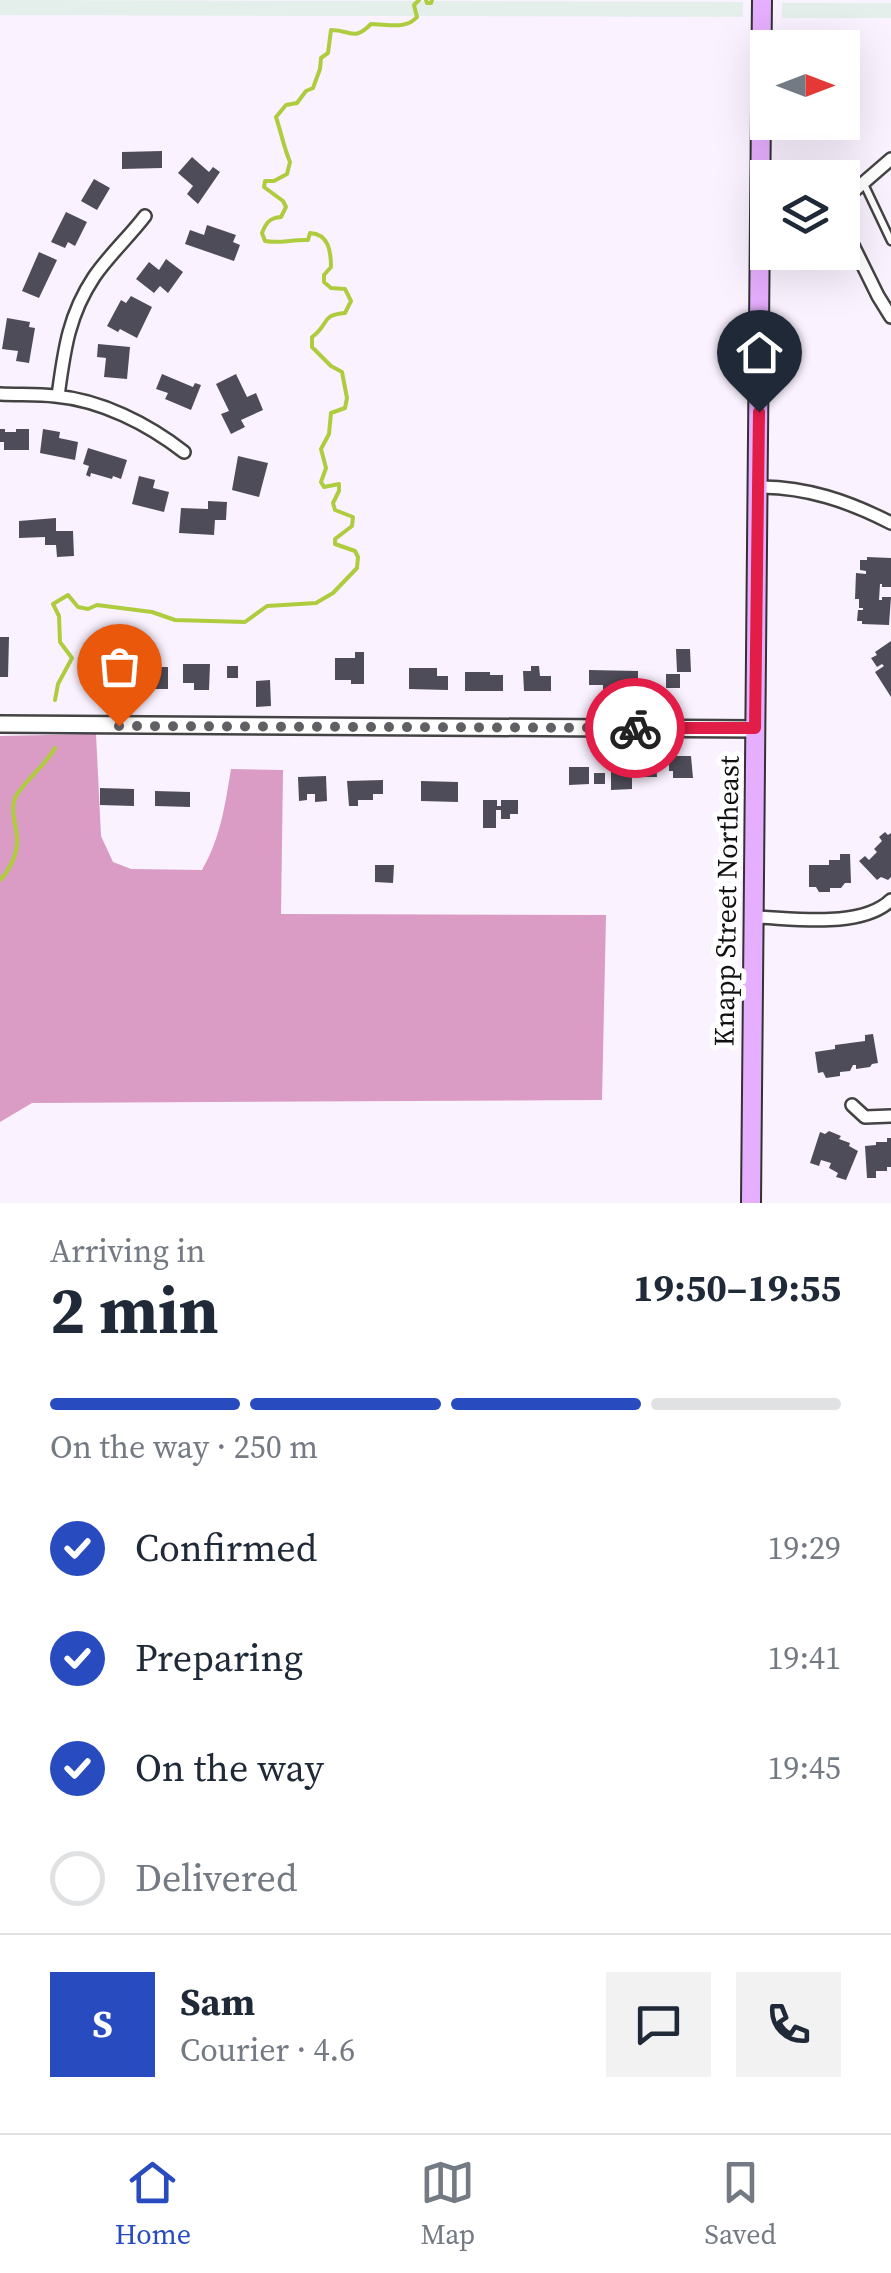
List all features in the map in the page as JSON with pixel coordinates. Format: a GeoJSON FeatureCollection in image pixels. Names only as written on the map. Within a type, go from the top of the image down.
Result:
{"type":"FeatureCollection","features":[{"type":"Feature","properties":{"kind":"main road","name":"Knapp Street Northeast"},"geometry":{"type":"LineString","coordinates":[[762,0],[764,160]]}},
{"type":"Feature","properties":{"kind":"main road","name":"Knapp Street Northeast"},"geometry":{"type":"LineString","coordinates":[[751,1203],[762,270]]}},
{"type":"Feature","properties":{"kind":"street"},"geometry":{"type":"LineString","coordinates":[[860,186],[891,158]]}},
{"type":"Feature","properties":{"kind":"street"},"geometry":{"type":"LineString","coordinates":[[58,396],[66,340],[80,303],[95,276],[145,216]]}},
{"type":"Feature","properties":{"kind":"street"},"geometry":{"type":"LineString","coordinates":[[860,260],[891,317]]}},
{"type":"Feature","properties":{"kind":"street"},"geometry":{"type":"LineString","coordinates":[[0,394],[58,396],[100,407],[132,419],[184,452]]}},
{"type":"Feature","properties":{"kind":"street"},"geometry":{"type":"LineString","coordinates":[[758,487],[817,492],[891,523]]}},
{"type":"Feature","properties":{"kind":"street"},"geometry":{"type":"LineString","coordinates":[[0,724],[755,728]]}},
{"type":"Feature","properties":{"kind":"street"},"geometry":{"type":"LineString","coordinates":[[754,918],[849,919],[891,900]]}},
{"type":"Feature","properties":{"kind":"street"},"geometry":{"type":"LineString","coordinates":[[852,1105],[864,1116],[891,1116]]}},
{"type":"Feature","properties":{"kind":"lane"},"geometry":{"type":"LineString","coordinates":[[863,183],[891,241]]}},
{"type":"Feature","properties":{"kind":"lane"},"geometry":{"type":"LineString","coordinates":[[876,293],[891,291]]}},
{"type":"Feature","properties":{"kind":"shaded area"},"geometry":{"type":"Polygon","coordinates":[[[0,0],[743,2],[743,17],[0,15],[0,0]]]}},
{"type":"Feature","properties":{"kind":"shaded area"},"geometry":{"type":"Polygon","coordinates":[[[782,3],[891,3],[891,18],[782,18],[782,3]]]}},
{"type":"Feature","properties":{"kind":"shaded area"},"geometry":{"type":"Polygon","coordinates":[[[96,734],[101,836],[113,862],[131,869],[202,870],[218,833],[231,769],[283,770],[281,914],[606,915],[602,1100],[32,1103],[0,1122],[0,736],[96,734]]]}},
{"type":"Feature","properties":{"kind":"building"},"geometry":{"type":"Polygon","coordinates":[[[162,151],[162,168],[122,169],[122,152],[162,151]]]}},
{"type":"Feature","properties":{"kind":"building"},"geometry":{"type":"Polygon","coordinates":[[[192,157],[209,172],[213,167],[220,172],[198,204],[187,194],[193,186],[178,173],[192,157]]]}},
{"type":"Feature","properties":{"kind":"building"},"geometry":{"type":"Polygon","coordinates":[[[94,179],[110,188],[97,210],[81,201],[94,179]]]}},
{"type":"Feature","properties":{"kind":"building"},"geometry":{"type":"Polygon","coordinates":[[[66,212],[87,222],[75,246],[68,242],[65,248],[51,242],[66,212]]]}},
{"type":"Feature","properties":{"kind":"building"},"geometry":{"type":"Polygon","coordinates":[[[207,225],[236,235],[233,242],[240,245],[234,261],[185,244],[190,230],[204,235],[207,225]]]}},
{"type":"Feature","properties":{"kind":"building"},"geometry":{"type":"Polygon","coordinates":[[[39,252],[57,260],[39,298],[22,291],[39,252]]]}},
{"type":"Feature","properties":{"kind":"building"},"geometry":{"type":"Polygon","coordinates":[[[166,259],[183,272],[168,293],[160,286],[154,293],[136,279],[149,262],[159,270],[166,259]]]}},
{"type":"Feature","properties":{"kind":"building"},"geometry":{"type":"Polygon","coordinates":[[[131,296],[152,307],[137,338],[107,326],[121,300],[126,303],[131,296]]]}},
{"type":"Feature","properties":{"kind":"building"},"geometry":{"type":"Polygon","coordinates":[[[7,318],[30,322],[29,327],[35,328],[29,363],[16,361],[18,351],[2,349],[7,318]]]}},
{"type":"Feature","properties":{"kind":"building"},"geometry":{"type":"Polygon","coordinates":[[[98,344],[130,347],[127,379],[104,377],[106,358],[97,357],[98,344]]]}},
{"type":"Feature","properties":{"kind":"building"},"geometry":{"type":"Polygon","coordinates":[[[162,374],[193,387],[195,383],[201,385],[191,410],[165,399],[168,393],[156,389],[162,374]]]}},
{"type":"Feature","properties":{"kind":"building"},"geometry":{"type":"Polygon","coordinates":[[[236,374],[247,397],[256,393],[263,410],[241,420],[245,427],[231,434],[221,414],[229,411],[216,384],[236,374]]]}},
{"type":"Feature","properties":{"kind":"building"},"geometry":{"type":"Polygon","coordinates":[[[0,429],[29,429],[29,450],[4,450],[0,429]]]}},
{"type":"Feature","properties":{"kind":"building"},"geometry":{"type":"Polygon","coordinates":[[[43,429],[60,432],[59,438],[78,442],[75,460],[40,453],[43,429]]]}},
{"type":"Feature","properties":{"kind":"building"},"geometry":{"type":"Polygon","coordinates":[[[88,448],[127,460],[121,479],[86,475],[89,466],[83,464],[88,448]]]}},
{"type":"Feature","properties":{"kind":"building"},"geometry":{"type":"Polygon","coordinates":[[[238,456],[268,463],[259,497],[232,490],[238,456]]]}},
{"type":"Feature","properties":{"kind":"building"},"geometry":{"type":"Polygon","coordinates":[[[139,476],[155,480],[153,488],[169,492],[164,512],[132,504],[139,476]]]}},
{"type":"Feature","properties":{"kind":"building"},"geometry":{"type":"Polygon","coordinates":[[[208,501],[227,502],[226,520],[215,520],[214,535],[179,533],[181,508],[208,509],[208,501]]]}},
{"type":"Feature","properties":{"kind":"building"},"geometry":{"type":"Polygon","coordinates":[[[56,518],[56,531],[73,531],[74,556],[57,557],[56,545],[45,545],[45,537],[19,538],[19,521],[56,518]]]}},
{"type":"Feature","properties":{"kind":"building"},"geometry":{"type":"Polygon","coordinates":[[[891,558],[891,587],[880,584],[879,600],[891,597],[889,625],[857,621],[858,610],[863,608],[855,599],[856,573],[866,574],[860,570],[860,560],[891,558]]]}},
{"type":"Feature","properties":{"kind":"building"},"geometry":{"type":"Polygon","coordinates":[[[0,637],[9,637],[8,677],[0,677],[0,637]]]}},
{"type":"Feature","properties":{"kind":"building"},"geometry":{"type":"Polygon","coordinates":[[[891,641],[891,697],[875,672],[884,666],[877,667],[871,658],[891,641]]]}},
{"type":"Feature","properties":{"kind":"building"},"geometry":{"type":"Polygon","coordinates":[[[676,649],[690,649],[691,672],[677,672],[676,649]]]}},
{"type":"Feature","properties":{"kind":"building"},"geometry":{"type":"Polygon","coordinates":[[[355,652],[364,652],[364,684],[335,680],[335,658],[355,658],[355,652]]]}},
{"type":"Feature","properties":{"kind":"building"},"geometry":{"type":"Polygon","coordinates":[[[183,664],[210,664],[209,690],[194,690],[194,683],[183,683],[183,664]]]}},
{"type":"Feature","properties":{"kind":"building"},"geometry":{"type":"Polygon","coordinates":[[[227,666],[238,666],[238,678],[227,678],[227,666]]]}},
{"type":"Feature","properties":{"kind":"building"},"geometry":{"type":"Polygon","coordinates":[[[531,666],[539,666],[540,676],[551,676],[551,691],[524,691],[523,671],[531,671],[531,666]]]}},
{"type":"Feature","properties":{"kind":"building"},"geometry":{"type":"Polygon","coordinates":[[[132,667],[168,667],[168,689],[132,689],[132,667]]]}},
{"type":"Feature","properties":{"kind":"building"},"geometry":{"type":"Polygon","coordinates":[[[409,668],[437,668],[437,676],[448,676],[448,690],[409,689],[409,668]]]}},
{"type":"Feature","properties":{"kind":"building"},"geometry":{"type":"Polygon","coordinates":[[[589,670],[638,671],[638,693],[589,685],[589,670]]]}},
{"type":"Feature","properties":{"kind":"building"},"geometry":{"type":"Polygon","coordinates":[[[465,672],[503,675],[503,691],[465,691],[465,672]]]}},
{"type":"Feature","properties":{"kind":"building"},"geometry":{"type":"Polygon","coordinates":[[[666,674],[680,674],[680,688],[666,688],[666,674]]]}},
{"type":"Feature","properties":{"kind":"building"},"geometry":{"type":"Polygon","coordinates":[[[270,680],[271,706],[256,707],[256,681],[270,680]]]}},
{"type":"Feature","properties":{"kind":"building"},"geometry":{"type":"Polygon","coordinates":[[[669,756],[691,756],[693,778],[673,778],[669,756]]]}},
{"type":"Feature","properties":{"kind":"building"},"geometry":{"type":"Polygon","coordinates":[[[641,762],[656,762],[657,777],[641,777],[641,762]]]}},
{"type":"Feature","properties":{"kind":"building"},"geometry":{"type":"Polygon","coordinates":[[[611,764],[623,764],[623,769],[632,772],[632,789],[611,790],[611,764]]]}},
{"type":"Feature","properties":{"kind":"building"},"geometry":{"type":"Polygon","coordinates":[[[569,767],[589,767],[589,784],[569,785],[569,767]]]}},
{"type":"Feature","properties":{"kind":"building"},"geometry":{"type":"Polygon","coordinates":[[[594,773],[605,773],[605,784],[594,784],[594,773]]]}},
{"type":"Feature","properties":{"kind":"building"},"geometry":{"type":"Polygon","coordinates":[[[326,776],[327,801],[315,802],[315,794],[307,794],[307,800],[299,801],[298,777],[326,776]]]}},
{"type":"Feature","properties":{"kind":"building"},"geometry":{"type":"Polygon","coordinates":[[[383,780],[383,794],[373,794],[373,800],[358,800],[358,806],[349,806],[347,781],[383,780]]]}},
{"type":"Feature","properties":{"kind":"building"},"geometry":{"type":"Polygon","coordinates":[[[421,781],[458,782],[458,802],[421,801],[421,781]]]}},
{"type":"Feature","properties":{"kind":"building"},"geometry":{"type":"Polygon","coordinates":[[[100,788],[134,789],[134,806],[100,805],[100,788]]]}},
{"type":"Feature","properties":{"kind":"building"},"geometry":{"type":"Polygon","coordinates":[[[155,791],[190,792],[190,807],[155,806],[155,791]]]}},
{"type":"Feature","properties":{"kind":"building"},"geometry":{"type":"Polygon","coordinates":[[[483,800],[497,800],[497,806],[501,806],[501,800],[518,800],[518,814],[501,819],[501,810],[496,810],[496,828],[483,828],[483,800]]]}},
{"type":"Feature","properties":{"kind":"building"},"geometry":{"type":"Polygon","coordinates":[[[885,832],[891,833],[891,877],[877,880],[859,861],[865,856],[869,860],[877,852],[874,849],[885,832]]]}},
{"type":"Feature","properties":{"kind":"building"},"geometry":{"type":"Polygon","coordinates":[[[840,854],[850,854],[851,883],[830,888],[830,892],[809,887],[809,865],[829,865],[829,860],[840,860],[840,854]]]}},
{"type":"Feature","properties":{"kind":"building"},"geometry":{"type":"Polygon","coordinates":[[[375,865],[394,865],[393,883],[375,882],[375,865]]]}},
{"type":"Feature","properties":{"kind":"building"},"geometry":{"type":"Polygon","coordinates":[[[873,1034],[878,1063],[856,1069],[853,1065],[850,1071],[840,1072],[840,1076],[826,1078],[823,1072],[818,1073],[815,1052],[865,1041],[865,1035],[873,1034]]]}},
{"type":"Feature","properties":{"kind":"building"},"geometry":{"type":"Polygon","coordinates":[[[829,1131],[858,1151],[846,1180],[836,1177],[838,1173],[829,1168],[831,1163],[810,1163],[820,1132],[829,1131]]]}},
{"type":"Feature","properties":{"kind":"building"},"geometry":{"type":"Polygon","coordinates":[[[891,1138],[891,1167],[876,1171],[876,1178],[867,1178],[865,1146],[887,1142],[891,1138]]]}},
{"type":"Feature","properties":{"kind":"waterway"},"geometry":{"type":"LineString","coordinates":[[55,700],[58,684],[72,658],[60,642],[59,616],[53,604],[68,595],[78,607],[88,609],[97,605],[152,612],[175,620],[245,622],[267,606],[316,603],[333,593],[357,568],[355,551],[335,544],[335,539],[352,526],[353,517],[335,510],[333,503],[339,484],[324,487],[321,482],[326,468],[321,449],[329,434],[331,413],[345,408],[347,398],[342,372],[312,347],[312,337],[328,318],[345,313],[351,301],[345,289],[331,288],[324,282],[331,261],[328,245],[321,237],[310,233],[308,240],[265,241],[265,226],[281,217],[286,207],[264,187],[265,181],[287,174],[290,162],[276,117],[286,105],[297,103],[313,88],[321,58],[328,53],[331,30],[356,34],[371,24],[407,24],[417,17],[414,5],[419,0]]}},
{"type":"Feature","properties":{"kind":"waterway"},"geometry":{"type":"LineString","coordinates":[[426,0],[432,0]]}},
{"type":"Feature","properties":{"kind":"waterway"},"geometry":{"type":"LineString","coordinates":[[0,880],[16,850],[15,798],[55,748]]}},
{"type":"Feature","properties":{"kind":"way so far"},"geometry":{"type":"LineString","coordinates":[[119,726],[635,728]]}},
{"type":"Feature","properties":{"kind":"route"},"geometry":{"type":"LineString","coordinates":[[635,728],[755,728],[759,412]]}}]}
